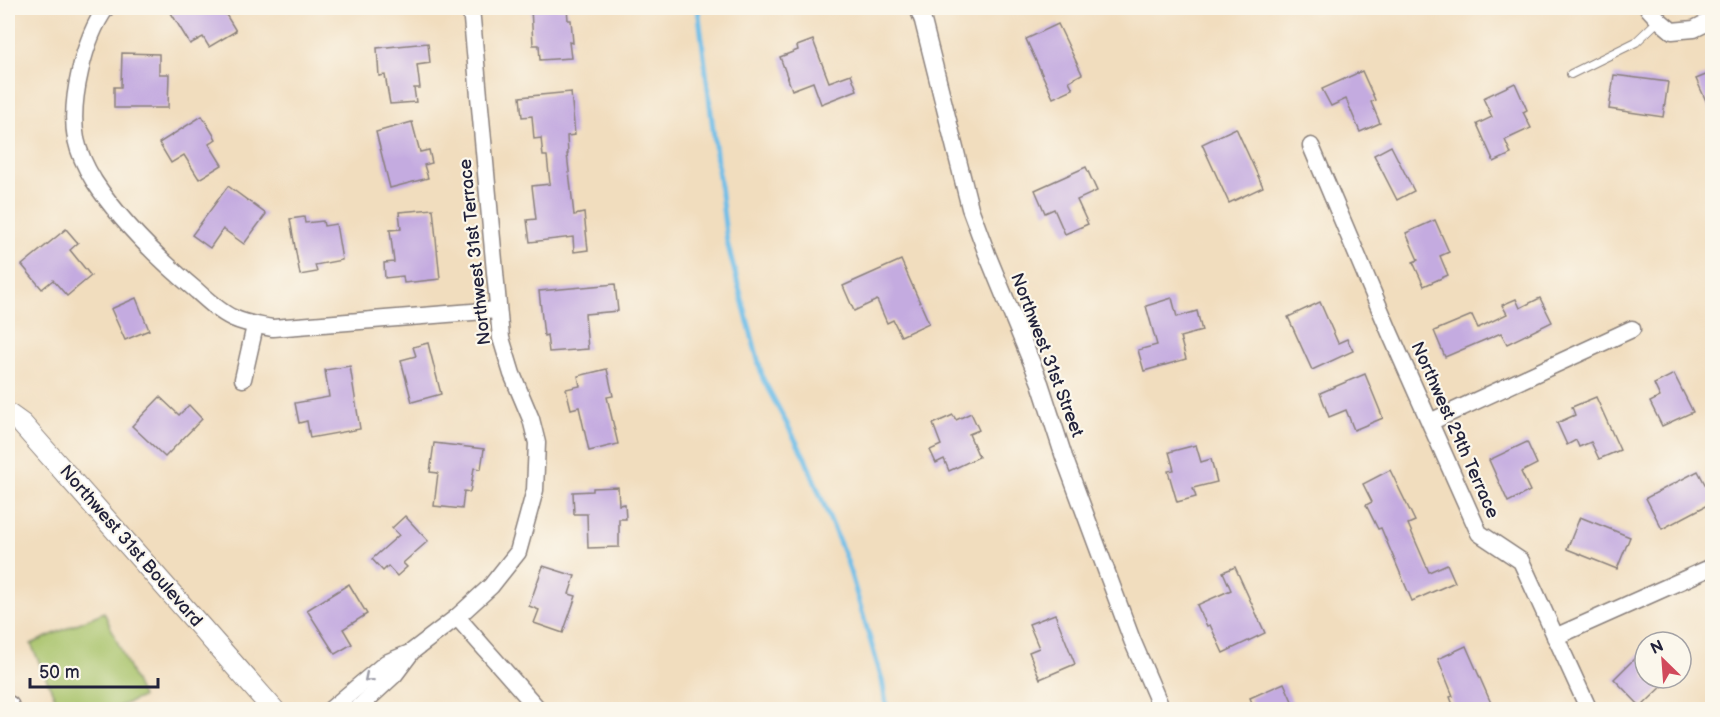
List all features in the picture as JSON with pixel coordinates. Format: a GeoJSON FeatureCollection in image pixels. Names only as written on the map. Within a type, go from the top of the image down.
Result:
{"type":"FeatureCollection","features":[{"type":"Feature","properties":{"kind":"street"},"geometry":{"type":"LineString","coordinates":[[106,8],[91,33],[83,58],[75,105],[76,139],[83,159],[94,180],[150,248],[181,278],[225,313],[255,326],[273,328],[498,310]]}},
{"type":"Feature","properties":{"kind":"street","name":"Northwest 31st Terrace"},"geometry":{"type":"LineString","coordinates":[[330,710],[386,663],[410,653],[457,617],[491,586],[518,552],[536,490],[537,443],[531,419],[512,374],[501,338],[471,8]]}},
{"type":"Feature","properties":{"kind":"street","name":"Northwest 31st Street"},"geometry":{"type":"LineString","coordinates":[[918,8],[924,21],[970,208],[1040,383],[1064,457],[1131,640],[1162,710]]}},
{"type":"Feature","properties":{"kind":"street"},"geometry":{"type":"LineString","coordinates":[[1660,19],[1694,28],[1713,20]]}},
{"type":"Feature","properties":{"kind":"street","name":"Northwest 29th Terrace"},"geometry":{"type":"LineString","coordinates":[[1311,146],[1390,333],[1479,533],[1521,561],[1589,710]]}},
{"type":"Feature","properties":{"kind":"street"},"geometry":{"type":"LineString","coordinates":[[243,379],[255,326]]}},
{"type":"Feature","properties":{"kind":"street"},"geometry":{"type":"LineString","coordinates":[[1430,422],[1632,329]]}},
{"type":"Feature","properties":{"kind":"street","name":"Northwest 31st Boulevard"},"geometry":{"type":"LineString","coordinates":[[8,414],[22,424],[274,710]]}},
{"type":"Feature","properties":{"kind":"street"},"geometry":{"type":"LineString","coordinates":[[1555,637],[1713,567]]}},
{"type":"Feature","properties":{"kind":"street"},"geometry":{"type":"LineString","coordinates":[[457,617],[539,710]]}},
{"type":"Feature","properties":{"kind":"street","name":"Northwest 31st Terrace"},"geometry":{"type":"LineString","coordinates":[[356,710],[395,674],[410,653]]}},
{"type":"Feature","properties":{"kind":"lane"},"geometry":{"type":"LineString","coordinates":[[1570,74],[1636,42],[1660,19]]}},
{"type":"Feature","properties":{"kind":"green space"},"geometry":{"type":"Polygon","coordinates":[[[104,612],[142,697],[113,709],[60,709],[31,644],[104,612]]]}},
{"type":"Feature","properties":{"kind":"building"},"geometry":{"type":"Polygon","coordinates":[[[168,8],[222,8],[236,31],[209,47],[203,37],[190,44],[168,8]]]}},
{"type":"Feature","properties":{"kind":"building"},"geometry":{"type":"Polygon","coordinates":[[[531,8],[567,8],[568,20],[571,20],[573,43],[569,42],[571,58],[540,60],[539,45],[533,45],[531,8]]]}},
{"type":"Feature","properties":{"kind":"building"},"geometry":{"type":"Polygon","coordinates":[[[1058,24],[1082,74],[1069,81],[1073,89],[1053,98],[1026,39],[1058,24]]]}},
{"type":"Feature","properties":{"kind":"building"},"geometry":{"type":"Polygon","coordinates":[[[813,40],[829,82],[851,74],[857,90],[821,104],[813,82],[792,90],[780,57],[798,50],[797,46],[813,40]]]}},
{"type":"Feature","properties":{"kind":"building"},"geometry":{"type":"Polygon","coordinates":[[[428,43],[430,63],[417,65],[420,88],[414,88],[416,102],[390,104],[385,75],[379,76],[377,48],[428,43]]]}},
{"type":"Feature","properties":{"kind":"building"},"geometry":{"type":"Polygon","coordinates":[[[122,53],[159,54],[159,74],[169,74],[168,108],[114,108],[114,87],[121,87],[122,53]]]}},
{"type":"Feature","properties":{"kind":"building"},"geometry":{"type":"Polygon","coordinates":[[[1362,71],[1375,100],[1371,102],[1380,123],[1360,132],[1346,99],[1331,106],[1322,89],[1362,71]]]}},
{"type":"Feature","properties":{"kind":"building"},"geometry":{"type":"Polygon","coordinates":[[[1713,72],[1713,116],[1696,79],[1713,72]]]}},
{"type":"Feature","properties":{"kind":"building"},"geometry":{"type":"Polygon","coordinates":[[[1614,75],[1668,82],[1663,117],[1609,109],[1614,75]]]}},
{"type":"Feature","properties":{"kind":"building"},"geometry":{"type":"Polygon","coordinates":[[[1515,83],[1527,110],[1523,112],[1531,128],[1505,140],[1511,154],[1494,162],[1477,124],[1492,117],[1483,98],[1515,83]]]}},
{"type":"Feature","properties":{"kind":"building"},"geometry":{"type":"Polygon","coordinates":[[[571,92],[575,135],[567,136],[567,154],[574,215],[584,213],[588,250],[574,252],[573,237],[530,242],[527,220],[536,219],[532,186],[550,184],[547,156],[543,156],[541,138],[534,139],[532,116],[522,117],[520,97],[571,92]]]}},
{"type":"Feature","properties":{"kind":"building"},"geometry":{"type":"Polygon","coordinates":[[[202,116],[216,139],[209,144],[222,165],[199,179],[184,155],[171,163],[159,143],[202,116]]]}},
{"type":"Feature","properties":{"kind":"building"},"geometry":{"type":"Polygon","coordinates":[[[412,122],[420,152],[429,150],[432,163],[424,165],[428,178],[390,188],[376,132],[412,122]]]}},
{"type":"Feature","properties":{"kind":"building"},"geometry":{"type":"Polygon","coordinates":[[[1236,128],[1263,187],[1229,203],[1202,144],[1236,128]]]}},
{"type":"Feature","properties":{"kind":"building"},"geometry":{"type":"Polygon","coordinates":[[[1391,146],[1414,191],[1397,200],[1374,155],[1391,146]]]}},
{"type":"Feature","properties":{"kind":"building"},"geometry":{"type":"Polygon","coordinates":[[[1086,167],[1097,191],[1077,200],[1088,224],[1065,234],[1054,209],[1045,213],[1035,190],[1086,167]]]}},
{"type":"Feature","properties":{"kind":"building"},"geometry":{"type":"Polygon","coordinates":[[[228,186],[266,214],[244,244],[223,229],[210,248],[192,235],[228,186]]]}},
{"type":"Feature","properties":{"kind":"building"},"geometry":{"type":"Polygon","coordinates":[[[433,209],[440,279],[404,283],[403,276],[385,278],[384,263],[394,262],[390,230],[401,229],[399,212],[433,209]]]}},
{"type":"Feature","properties":{"kind":"building"},"geometry":{"type":"Polygon","coordinates":[[[304,217],[305,223],[323,221],[324,226],[336,224],[342,260],[315,265],[317,272],[300,275],[290,219],[304,217]]]}},
{"type":"Feature","properties":{"kind":"building"},"geometry":{"type":"Polygon","coordinates":[[[1435,220],[1449,252],[1440,256],[1448,275],[1424,286],[1413,262],[1418,260],[1406,233],[1435,220]]]}},
{"type":"Feature","properties":{"kind":"building"},"geometry":{"type":"Polygon","coordinates":[[[66,229],[78,243],[70,250],[91,276],[67,296],[53,280],[42,289],[22,265],[66,229]]]}},
{"type":"Feature","properties":{"kind":"building"},"geometry":{"type":"Polygon","coordinates":[[[901,260],[929,323],[901,336],[893,320],[887,323],[877,300],[854,311],[843,286],[901,260]]]}},
{"type":"Feature","properties":{"kind":"building"},"geometry":{"type":"Polygon","coordinates":[[[615,284],[618,311],[585,314],[588,349],[549,352],[547,335],[544,336],[539,291],[615,284]]]}},
{"type":"Feature","properties":{"kind":"building"},"geometry":{"type":"Polygon","coordinates":[[[136,298],[149,330],[125,340],[111,309],[136,298]]]}},
{"type":"Feature","properties":{"kind":"building"},"geometry":{"type":"Polygon","coordinates":[[[1172,298],[1177,317],[1197,311],[1202,331],[1180,337],[1186,359],[1144,371],[1138,350],[1157,345],[1146,306],[1172,298]]]}},
{"type":"Feature","properties":{"kind":"building"},"geometry":{"type":"Polygon","coordinates":[[[1540,298],[1552,322],[1507,344],[1501,333],[1445,357],[1434,331],[1472,315],[1478,328],[1507,314],[1502,305],[1516,299],[1520,308],[1540,298]]]}},
{"type":"Feature","properties":{"kind":"building"},"geometry":{"type":"Polygon","coordinates":[[[1320,302],[1338,343],[1347,339],[1353,351],[1312,370],[1288,317],[1320,302]]]}},
{"type":"Feature","properties":{"kind":"building"},"geometry":{"type":"Polygon","coordinates":[[[428,343],[441,394],[412,402],[401,360],[416,356],[413,347],[428,343]]]}},
{"type":"Feature","properties":{"kind":"building"},"geometry":{"type":"Polygon","coordinates":[[[350,366],[360,429],[310,438],[307,421],[299,423],[295,403],[329,397],[325,370],[350,366]]]}},
{"type":"Feature","properties":{"kind":"building"},"geometry":{"type":"Polygon","coordinates":[[[607,369],[613,396],[607,397],[618,444],[589,451],[579,407],[571,409],[566,389],[580,386],[578,376],[607,369]]]}},
{"type":"Feature","properties":{"kind":"building"},"geometry":{"type":"Polygon","coordinates":[[[1365,374],[1383,418],[1354,430],[1346,410],[1329,417],[1320,393],[1365,374]]]}},
{"type":"Feature","properties":{"kind":"building"},"geometry":{"type":"Polygon","coordinates":[[[1674,374],[1693,412],[1662,426],[1650,402],[1660,397],[1654,384],[1674,374]]]}},
{"type":"Feature","properties":{"kind":"building"},"geometry":{"type":"Polygon","coordinates":[[[160,397],[179,415],[189,405],[202,419],[165,457],[132,426],[160,397]]]}},
{"type":"Feature","properties":{"kind":"building"},"geometry":{"type":"Polygon","coordinates":[[[1596,397],[1620,450],[1599,459],[1591,442],[1579,447],[1576,440],[1567,445],[1557,423],[1575,415],[1572,407],[1596,397]]]}},
{"type":"Feature","properties":{"kind":"building"},"geometry":{"type":"Polygon","coordinates":[[[971,413],[979,430],[969,434],[979,457],[949,471],[944,459],[936,463],[930,450],[941,445],[933,424],[953,415],[956,420],[971,413]]]}},
{"type":"Feature","properties":{"kind":"building"},"geometry":{"type":"Polygon","coordinates":[[[1527,442],[1537,464],[1521,472],[1530,491],[1508,502],[1489,460],[1527,442]]]}},
{"type":"Feature","properties":{"kind":"building"},"geometry":{"type":"Polygon","coordinates":[[[434,443],[484,449],[481,469],[474,468],[470,492],[464,491],[462,509],[434,506],[438,473],[430,472],[434,443]]]}},
{"type":"Feature","properties":{"kind":"building"},"geometry":{"type":"Polygon","coordinates":[[[1196,445],[1201,462],[1211,459],[1217,482],[1193,488],[1196,497],[1177,502],[1168,471],[1174,470],[1169,452],[1196,445]]]}},
{"type":"Feature","properties":{"kind":"building"},"geometry":{"type":"Polygon","coordinates":[[[1390,470],[1415,521],[1408,524],[1429,572],[1447,564],[1455,582],[1412,601],[1381,528],[1378,529],[1366,505],[1372,502],[1363,484],[1390,470]]]}},
{"type":"Feature","properties":{"kind":"building"},"geometry":{"type":"Polygon","coordinates":[[[1698,471],[1713,502],[1662,529],[1646,498],[1698,471]]]}},
{"type":"Feature","properties":{"kind":"building"},"geometry":{"type":"Polygon","coordinates":[[[618,487],[619,505],[625,504],[626,519],[619,519],[619,547],[588,548],[587,514],[574,514],[573,492],[618,487]]]}},
{"type":"Feature","properties":{"kind":"building"},"geometry":{"type":"Polygon","coordinates":[[[405,516],[428,541],[403,563],[407,567],[397,576],[388,566],[383,571],[372,559],[399,535],[392,528],[405,516]]]}},
{"type":"Feature","properties":{"kind":"building"},"geometry":{"type":"Polygon","coordinates":[[[1580,517],[1630,537],[1617,569],[1567,549],[1580,517]]]}},
{"type":"Feature","properties":{"kind":"building"},"geometry":{"type":"Polygon","coordinates":[[[543,566],[575,576],[569,594],[576,596],[563,633],[534,623],[539,610],[529,606],[543,566]]]}},
{"type":"Feature","properties":{"kind":"building"},"geometry":{"type":"Polygon","coordinates":[[[1235,567],[1265,633],[1223,653],[1210,625],[1207,626],[1197,605],[1231,590],[1223,572],[1235,567]]]}},
{"type":"Feature","properties":{"kind":"building"},"geometry":{"type":"Polygon","coordinates":[[[349,584],[367,614],[343,629],[352,644],[335,654],[307,610],[349,584]]]}},
{"type":"Feature","properties":{"kind":"building"},"geometry":{"type":"Polygon","coordinates":[[[1055,614],[1075,664],[1040,679],[1029,652],[1039,648],[1029,624],[1055,614]]]}},
{"type":"Feature","properties":{"kind":"building"},"geometry":{"type":"Polygon","coordinates":[[[1466,646],[1494,710],[1455,710],[1450,697],[1453,696],[1438,659],[1466,646]]]}},
{"type":"Feature","properties":{"kind":"building"},"geometry":{"type":"Polygon","coordinates":[[[1633,660],[1633,690],[1659,690],[1641,707],[1614,679],[1633,660]]]}},
{"type":"Feature","properties":{"kind":"building"},"geometry":{"type":"Polygon","coordinates":[[[1284,683],[1296,710],[1255,710],[1250,698],[1284,683]]]}},
{"type":"Feature","properties":{"kind":"waterway"},"geometry":{"type":"LineString","coordinates":[[698,8],[727,242],[763,379],[805,458],[847,561],[882,680],[887,710]]}}]}
